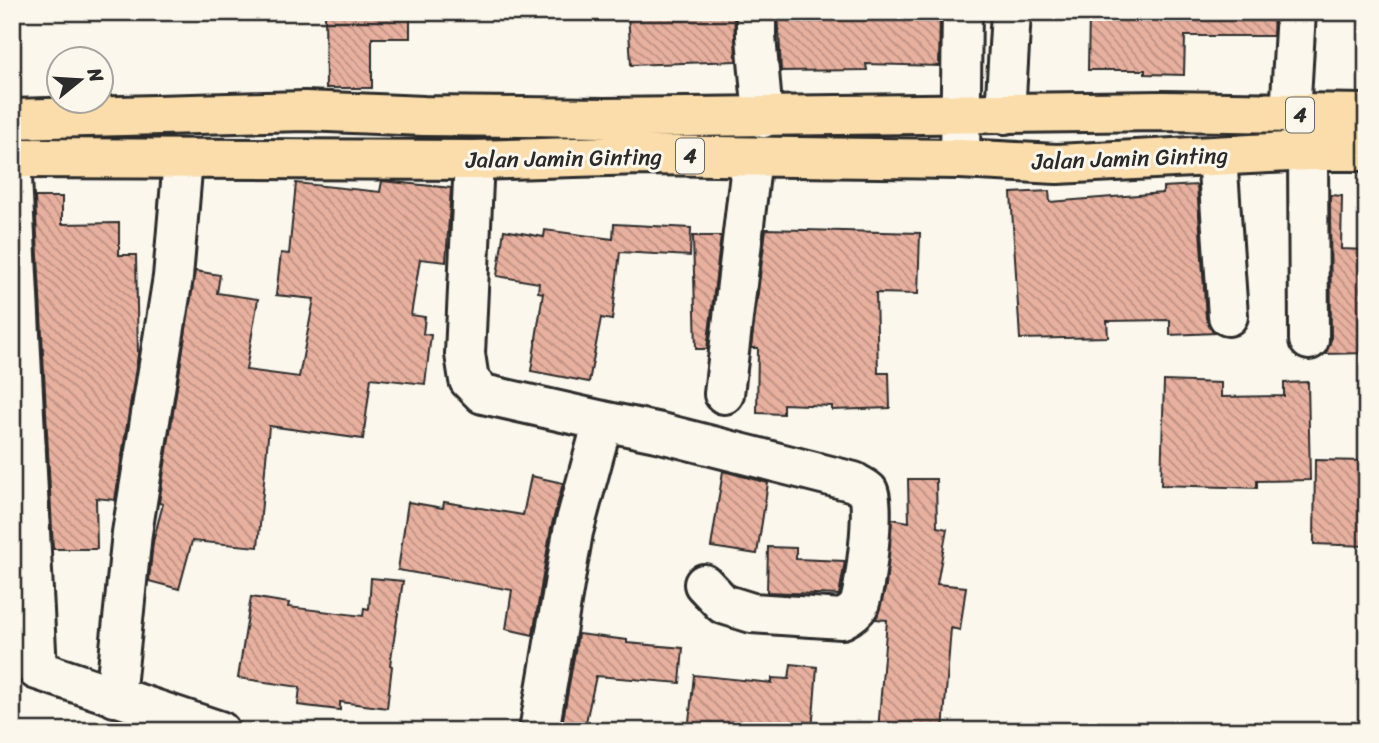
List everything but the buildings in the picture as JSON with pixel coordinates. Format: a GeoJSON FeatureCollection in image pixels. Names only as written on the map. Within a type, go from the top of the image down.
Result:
{"type":"FeatureCollection","features":[{"type":"Feature","properties":{"kind":"highway","name":"Jalan Jamin Ginting"},"geometry":{"type":"LineString","coordinates":[[12,118],[305,111],[424,116],[763,118],[1162,111],[1290,115],[1367,114]]}},
{"type":"Feature","properties":{"kind":"highway","name":"Jalan Jamin Ginting"},"geometry":{"type":"LineString","coordinates":[[12,158],[474,160],[641,155],[960,159],[1057,164],[1308,150],[1367,151]]}},
{"type":"Feature","properties":{"kind":"street"},"geometry":{"type":"LineString","coordinates":[[756,12],[763,118]]}},
{"type":"Feature","properties":{"kind":"street"},"geometry":{"type":"LineString","coordinates":[[960,159],[962,12]]}},
{"type":"Feature","properties":{"kind":"street"},"geometry":{"type":"LineString","coordinates":[[1005,114],[1011,12]]}},
{"type":"Feature","properties":{"kind":"street"},"geometry":{"type":"LineString","coordinates":[[1290,115],[1296,12]]}},
{"type":"Feature","properties":{"kind":"street"},"geometry":{"type":"LineString","coordinates":[[1308,150],[1308,340]]}},
{"type":"Feature","properties":{"kind":"street"},"geometry":{"type":"LineString","coordinates":[[1217,156],[1228,316]]}},
{"type":"Feature","properties":{"kind":"street"},"geometry":{"type":"LineString","coordinates":[[724,394],[752,158]]}},
{"type":"Feature","properties":{"kind":"street"},"geometry":{"type":"LineString","coordinates":[[115,697],[132,533],[173,277],[183,159]]}},
{"type":"Feature","properties":{"kind":"street"},"geometry":{"type":"LineString","coordinates":[[474,160],[465,354],[469,380],[484,394],[661,433],[854,482],[867,490],[872,503],[869,545],[859,605],[842,619],[752,613],[723,604],[704,584]]}},
{"type":"Feature","properties":{"kind":"street"},"geometry":{"type":"LineString","coordinates":[[12,177],[37,670],[220,731]]}},
{"type":"Feature","properties":{"kind":"street"},"geometry":{"type":"LineString","coordinates":[[540,731],[573,532],[603,421]]}}]}
